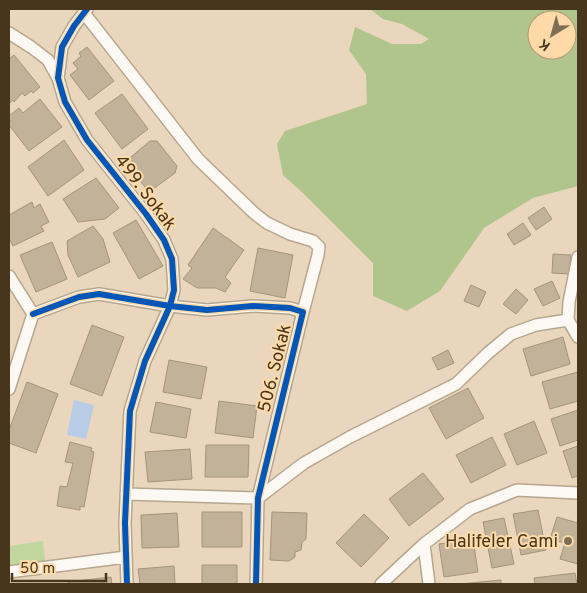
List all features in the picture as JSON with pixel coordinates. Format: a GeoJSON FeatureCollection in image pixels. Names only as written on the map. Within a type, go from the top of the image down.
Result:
{"type":"FeatureCollection","features":[{"type":"Feature","properties":{"kind":"street","name":"499. Sokak"},"geometry":{"type":"LineString","coordinates":[[85,11],[62,47],[58,78],[65,102],[87,140],[146,214],[164,240],[172,259],[174,290],[170,306],[145,361],[130,412],[124,522],[128,584]]}},
{"type":"Feature","properties":{"kind":"street"},"geometry":{"type":"LineString","coordinates":[[85,11],[198,159],[254,213],[267,223],[290,234],[313,241],[319,247],[303,312]]}},
{"type":"Feature","properties":{"kind":"street"},"geometry":{"type":"LineString","coordinates":[[9,33],[31,46],[48,60],[58,78]]}},
{"type":"Feature","properties":{"kind":"street"},"geometry":{"type":"LineString","coordinates":[[578,257],[569,302],[568,320],[578,337]]}},
{"type":"Feature","properties":{"kind":"street"},"geometry":{"type":"LineString","coordinates":[[9,276],[33,314],[9,389]]}},
{"type":"Feature","properties":{"kind":"street","name":"506. Sokak"},"geometry":{"type":"LineString","coordinates":[[33,314],[79,297],[99,294],[207,310],[253,306],[290,308],[303,312],[258,498],[256,584]]}},
{"type":"Feature","properties":{"kind":"street"},"geometry":{"type":"LineString","coordinates":[[126,494],[258,498],[304,463],[350,437],[456,384],[511,334],[536,325],[568,320]]}},
{"type":"Feature","properties":{"kind":"street"},"geometry":{"type":"LineString","coordinates":[[381,584],[424,544],[470,509],[517,490],[578,493]]}},
{"type":"Feature","properties":{"kind":"street"},"geometry":{"type":"LineString","coordinates":[[424,544],[428,584]]}},
{"type":"Feature","properties":{"kind":"street"},"geometry":{"type":"LineString","coordinates":[[9,572],[126,557]]}},
{"type":"Feature","properties":{"kind":"green space"},"geometry":{"type":"Polygon","coordinates":[[[370,9],[578,9],[578,186],[533,198],[484,228],[440,291],[407,311],[373,296],[373,263],[283,175],[277,144],[285,131],[367,104],[366,74],[349,50],[355,27],[392,44],[421,44],[429,39],[402,24],[383,19],[370,9]]]}},
{"type":"Feature","properties":{"kind":"green space"},"geometry":{"type":"Polygon","coordinates":[[[43,541],[45,562],[9,567],[9,546],[43,541]]]}},
{"type":"Feature","properties":{"kind":"water"},"geometry":{"type":"Polygon","coordinates":[[[74,400],[94,405],[86,439],[67,435],[74,400]]]}},
{"type":"Feature","properties":{"kind":"building"},"geometry":{"type":"Polygon","coordinates":[[[87,47],[114,81],[89,100],[70,75],[78,69],[73,63],[81,56],[79,53],[87,47]]]}},
{"type":"Feature","properties":{"kind":"building"},"geometry":{"type":"Polygon","coordinates":[[[14,55],[40,87],[33,93],[31,91],[25,96],[22,93],[14,102],[13,100],[9,104],[9,59],[14,55]]]}},
{"type":"Feature","properties":{"kind":"building"},"geometry":{"type":"Polygon","coordinates":[[[122,94],[148,129],[122,149],[95,113],[122,94]]]}},
{"type":"Feature","properties":{"kind":"building"},"geometry":{"type":"Polygon","coordinates":[[[40,99],[62,127],[29,151],[9,125],[9,116],[19,108],[23,113],[40,99]]]}},
{"type":"Feature","properties":{"kind":"building"},"geometry":{"type":"Polygon","coordinates":[[[64,140],[84,170],[48,196],[28,167],[64,140]]]}},
{"type":"Feature","properties":{"kind":"building"},"geometry":{"type":"Polygon","coordinates":[[[150,141],[157,141],[177,166],[175,173],[149,192],[125,162],[150,141]]]}},
{"type":"Feature","properties":{"kind":"building"},"geometry":{"type":"Polygon","coordinates":[[[96,178],[119,208],[105,219],[78,222],[63,199],[96,178]]]}},
{"type":"Feature","properties":{"kind":"building"},"geometry":{"type":"Polygon","coordinates":[[[32,202],[34,208],[40,204],[49,222],[41,226],[44,231],[13,246],[9,238],[9,215],[32,202]]]}},
{"type":"Feature","properties":{"kind":"building"},"geometry":{"type":"Polygon","coordinates":[[[544,207],[552,219],[536,230],[528,218],[544,207]]]}},
{"type":"Feature","properties":{"kind":"building"},"geometry":{"type":"Polygon","coordinates":[[[136,220],[163,266],[139,279],[113,233],[136,220]]]}},
{"type":"Feature","properties":{"kind":"building"},"geometry":{"type":"Polygon","coordinates":[[[523,223],[531,235],[514,245],[507,234],[523,223]]]}},
{"type":"Feature","properties":{"kind":"building"},"geometry":{"type":"Polygon","coordinates":[[[93,226],[103,239],[110,262],[78,277],[68,255],[67,241],[93,226]]]}},
{"type":"Feature","properties":{"kind":"building"},"geometry":{"type":"Polygon","coordinates":[[[213,228],[244,250],[225,277],[231,283],[225,292],[216,288],[197,288],[183,279],[192,268],[188,265],[213,228]]]}},
{"type":"Feature","properties":{"kind":"building"},"geometry":{"type":"Polygon","coordinates":[[[52,242],[67,279],[36,292],[20,255],[52,242]]]}},
{"type":"Feature","properties":{"kind":"building"},"geometry":{"type":"Polygon","coordinates":[[[258,248],[293,255],[285,298],[250,291],[258,248]]]}},
{"type":"Feature","properties":{"kind":"building"},"geometry":{"type":"Polygon","coordinates":[[[553,254],[571,255],[569,274],[552,273],[553,254]]]}},
{"type":"Feature","properties":{"kind":"building"},"geometry":{"type":"Polygon","coordinates":[[[552,281],[560,298],[543,306],[534,289],[552,281]]]}},
{"type":"Feature","properties":{"kind":"building"},"geometry":{"type":"Polygon","coordinates":[[[471,285],[486,292],[479,307],[464,301],[471,285]]]}},
{"type":"Feature","properties":{"kind":"building"},"geometry":{"type":"Polygon","coordinates":[[[516,289],[528,300],[516,314],[503,304],[516,289]]]}},
{"type":"Feature","properties":{"kind":"building"},"geometry":{"type":"Polygon","coordinates":[[[92,325],[124,337],[102,396],[70,384],[92,325]]]}},
{"type":"Feature","properties":{"kind":"building"},"geometry":{"type":"Polygon","coordinates":[[[563,337],[570,364],[531,376],[523,349],[563,337]]]}},
{"type":"Feature","properties":{"kind":"building"},"geometry":{"type":"Polygon","coordinates":[[[448,350],[454,363],[438,370],[432,358],[448,350]]]}},
{"type":"Feature","properties":{"kind":"building"},"geometry":{"type":"Polygon","coordinates":[[[169,360],[207,367],[201,399],[163,392],[169,360]]]}},
{"type":"Feature","properties":{"kind":"building"},"geometry":{"type":"Polygon","coordinates":[[[578,372],[578,401],[550,409],[542,382],[578,372]]]}},
{"type":"Feature","properties":{"kind":"building"},"geometry":{"type":"Polygon","coordinates":[[[27,382],[58,394],[36,453],[9,443],[9,430],[27,382]]]}},
{"type":"Feature","properties":{"kind":"building"},"geometry":{"type":"Polygon","coordinates":[[[468,388],[484,418],[446,439],[429,408],[468,388]]]}},
{"type":"Feature","properties":{"kind":"building"},"geometry":{"type":"Polygon","coordinates":[[[219,401],[257,406],[253,438],[215,433],[219,401]]]}},
{"type":"Feature","properties":{"kind":"building"},"geometry":{"type":"Polygon","coordinates":[[[156,402],[191,409],[186,438],[150,432],[156,402]]]}},
{"type":"Feature","properties":{"kind":"building"},"geometry":{"type":"Polygon","coordinates":[[[578,410],[578,440],[560,446],[551,419],[578,410]]]}},
{"type":"Feature","properties":{"kind":"building"},"geometry":{"type":"Polygon","coordinates":[[[534,421],[547,453],[517,465],[504,434],[534,421]]]}},
{"type":"Feature","properties":{"kind":"building"},"geometry":{"type":"Polygon","coordinates":[[[492,437],[506,465],[471,483],[456,455],[492,437]]]}},
{"type":"Feature","properties":{"kind":"building"},"geometry":{"type":"Polygon","coordinates":[[[70,442],[92,448],[91,451],[94,452],[84,507],[80,506],[80,510],[57,506],[60,486],[67,487],[73,463],[65,462],[70,442]]]}},
{"type":"Feature","properties":{"kind":"building"},"geometry":{"type":"Polygon","coordinates":[[[206,445],[249,445],[248,477],[205,477],[206,445]]]}},
{"type":"Feature","properties":{"kind":"building"},"geometry":{"type":"Polygon","coordinates":[[[578,446],[578,476],[572,478],[563,451],[578,446]]]}},
{"type":"Feature","properties":{"kind":"building"},"geometry":{"type":"Polygon","coordinates":[[[190,449],[192,479],[148,482],[145,452],[190,449]]]}},
{"type":"Feature","properties":{"kind":"building"},"geometry":{"type":"Polygon","coordinates":[[[423,473],[444,499],[409,526],[389,499],[423,473]]]}},
{"type":"Feature","properties":{"kind":"building"},"geometry":{"type":"Polygon","coordinates":[[[538,510],[546,550],[521,555],[513,514],[538,510]]]}},
{"type":"Feature","properties":{"kind":"building"},"geometry":{"type":"Polygon","coordinates":[[[202,512],[242,512],[242,547],[202,547],[202,512]]]}},
{"type":"Feature","properties":{"kind":"building"},"geometry":{"type":"Polygon","coordinates":[[[272,512],[307,513],[306,539],[302,542],[301,550],[295,552],[295,557],[289,561],[270,560],[272,512]]]}},
{"type":"Feature","properties":{"kind":"building"},"geometry":{"type":"Polygon","coordinates":[[[177,513],[179,547],[142,548],[141,515],[177,513]]]}},
{"type":"Feature","properties":{"kind":"building"},"geometry":{"type":"Polygon","coordinates":[[[364,514],[389,538],[361,567],[336,543],[364,514]]]}},
{"type":"Feature","properties":{"kind":"building","name":"Halifeler Cami"},"geometry":{"type":"Polygon","coordinates":[[[557,517],[578,523],[578,564],[560,559],[565,543],[550,539],[557,517]]]}},
{"type":"Feature","properties":{"kind":"building"},"geometry":{"type":"Polygon","coordinates":[[[504,518],[514,564],[492,568],[483,522],[504,518]]]}},
{"type":"Feature","properties":{"kind":"building"},"geometry":{"type":"Polygon","coordinates":[[[473,539],[478,572],[444,577],[439,544],[473,539]]]}},
{"type":"Feature","properties":{"kind":"building"},"geometry":{"type":"Polygon","coordinates":[[[202,565],[237,565],[237,584],[202,584],[202,565]]]}},
{"type":"Feature","properties":{"kind":"building"},"geometry":{"type":"Polygon","coordinates":[[[174,566],[175,584],[140,584],[138,569],[174,566]]]}},
{"type":"Feature","properties":{"kind":"building"},"geometry":{"type":"Polygon","coordinates":[[[575,573],[577,584],[535,584],[534,578],[575,573]]]}},
{"type":"Feature","properties":{"kind":"building"},"geometry":{"type":"Polygon","coordinates":[[[111,577],[112,584],[68,584],[68,582],[111,577]]]}},
{"type":"Feature","properties":{"kind":"building"},"geometry":{"type":"Polygon","coordinates":[[[501,580],[501,584],[460,584],[501,580]]]}},
{"type":"Feature","properties":{"kind":"cycle path"},"geometry":{"type":"LineString","coordinates":[[87,9],[74,26],[62,47],[58,78],[65,102],[87,140],[146,214],[164,240],[172,259],[174,290],[170,306],[145,361],[130,411],[125,523],[127,584]]}},
{"type":"Feature","properties":{"kind":"cycle path"},"geometry":{"type":"LineString","coordinates":[[33,314],[79,297],[99,294],[207,310],[253,306],[290,308],[303,312],[258,498],[256,584]]}},
{"type":"Feature","properties":{"kind":"place","name":"Halifeler Cami"},"geometry":{"type":"Point","coordinates":[568,541]}}]}
